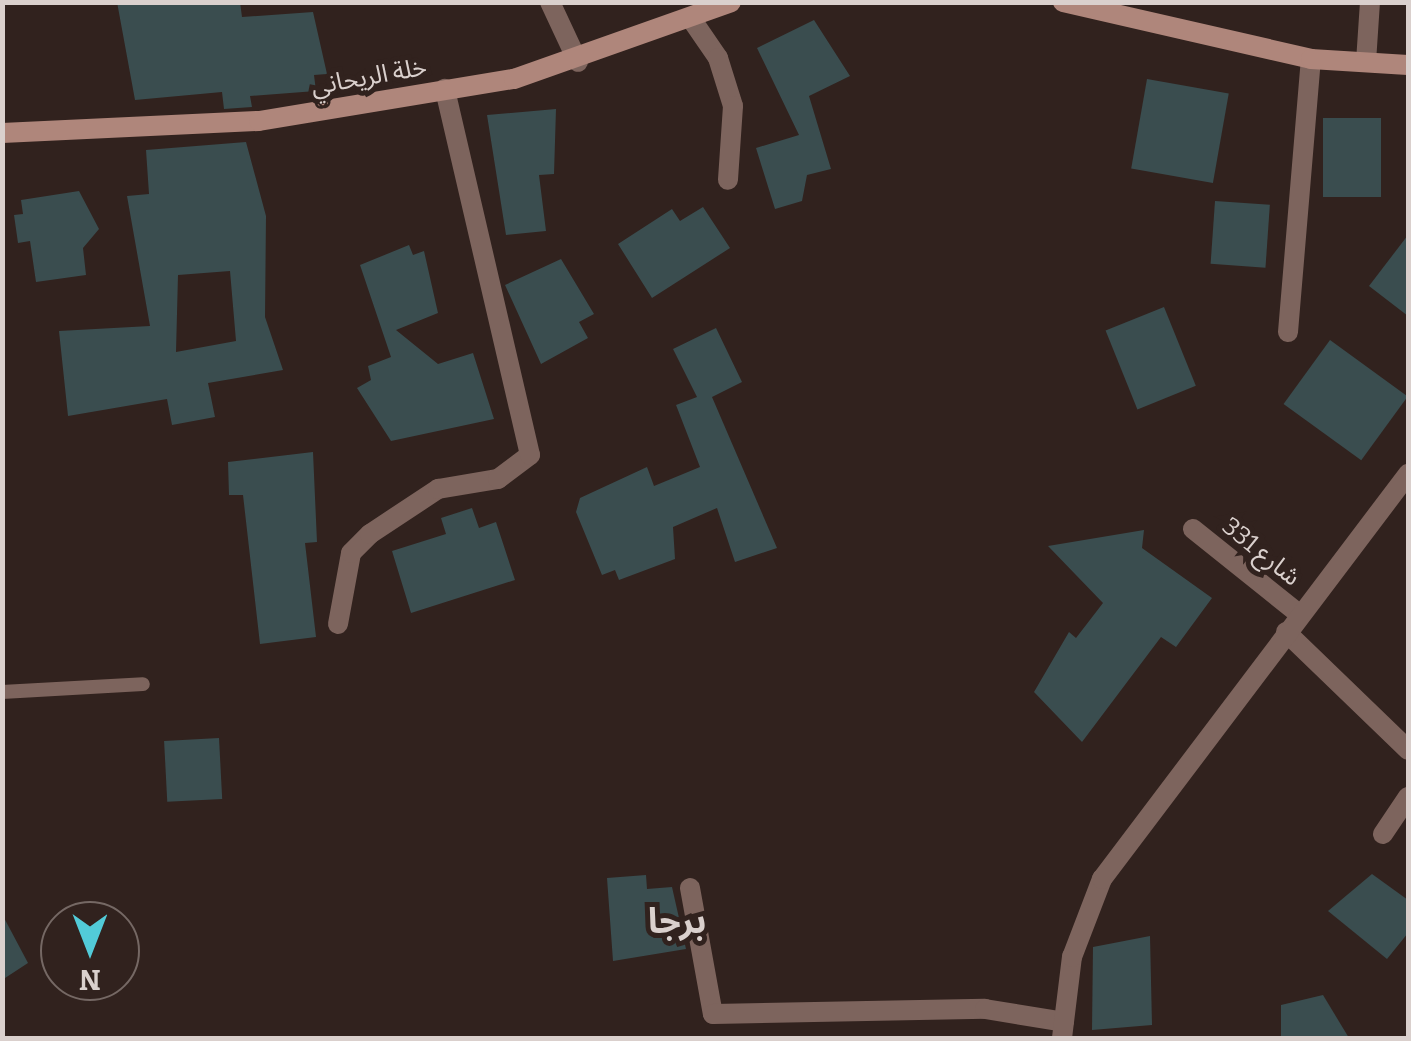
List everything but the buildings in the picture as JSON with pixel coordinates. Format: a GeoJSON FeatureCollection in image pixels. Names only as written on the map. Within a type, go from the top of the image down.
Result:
{"type":"FeatureCollection","features":[{"type":"Feature","properties":{"kind":"main road","name":"خلة الريحاني"},"geometry":{"type":"LineString","coordinates":[[2,133],[259,120],[445,89],[578,62],[731,2]]}},
{"type":"Feature","properties":{"kind":"main road"},"geometry":{"type":"LineString","coordinates":[[1064,2],[1311,59],[1408,65]]}},
{"type":"Feature","properties":{"kind":"street"},"geometry":{"type":"LineString","coordinates":[[550,2],[578,62]]}},
{"type":"Feature","properties":{"kind":"street"},"geometry":{"type":"LineString","coordinates":[[1366,62],[1370,2]]}},
{"type":"Feature","properties":{"kind":"street"},"geometry":{"type":"LineString","coordinates":[[692,20],[718,58],[733,106],[728,180]]}},
{"type":"Feature","properties":{"kind":"street"},"geometry":{"type":"LineString","coordinates":[[1288,332],[1311,59]]}},
{"type":"Feature","properties":{"kind":"street"},"geometry":{"type":"LineString","coordinates":[[338,624],[351,554],[370,534],[438,489],[498,478],[530,454],[445,89]]}},
{"type":"Feature","properties":{"kind":"street"},"geometry":{"type":"LineString","coordinates":[[690,888],[713,1014],[985,1010],[1063,1030],[1072,957],[1102,879],[1408,474]]}},
{"type":"Feature","properties":{"kind":"street","name":"شارع 331"},"geometry":{"type":"LineString","coordinates":[[1193,529],[1292,623],[1408,750]]}},
{"type":"Feature","properties":{"kind":"street"},"geometry":{"type":"LineString","coordinates":[[1383,834],[1408,797]]}},
{"type":"Feature","properties":{"kind":"lane"},"geometry":{"type":"LineString","coordinates":[[2,692],[143,684]]}},
{"type":"Feature","properties":{"kind":"district","name":"برجا"},"geometry":{"type":"Point","coordinates":[677,921]}}]}
